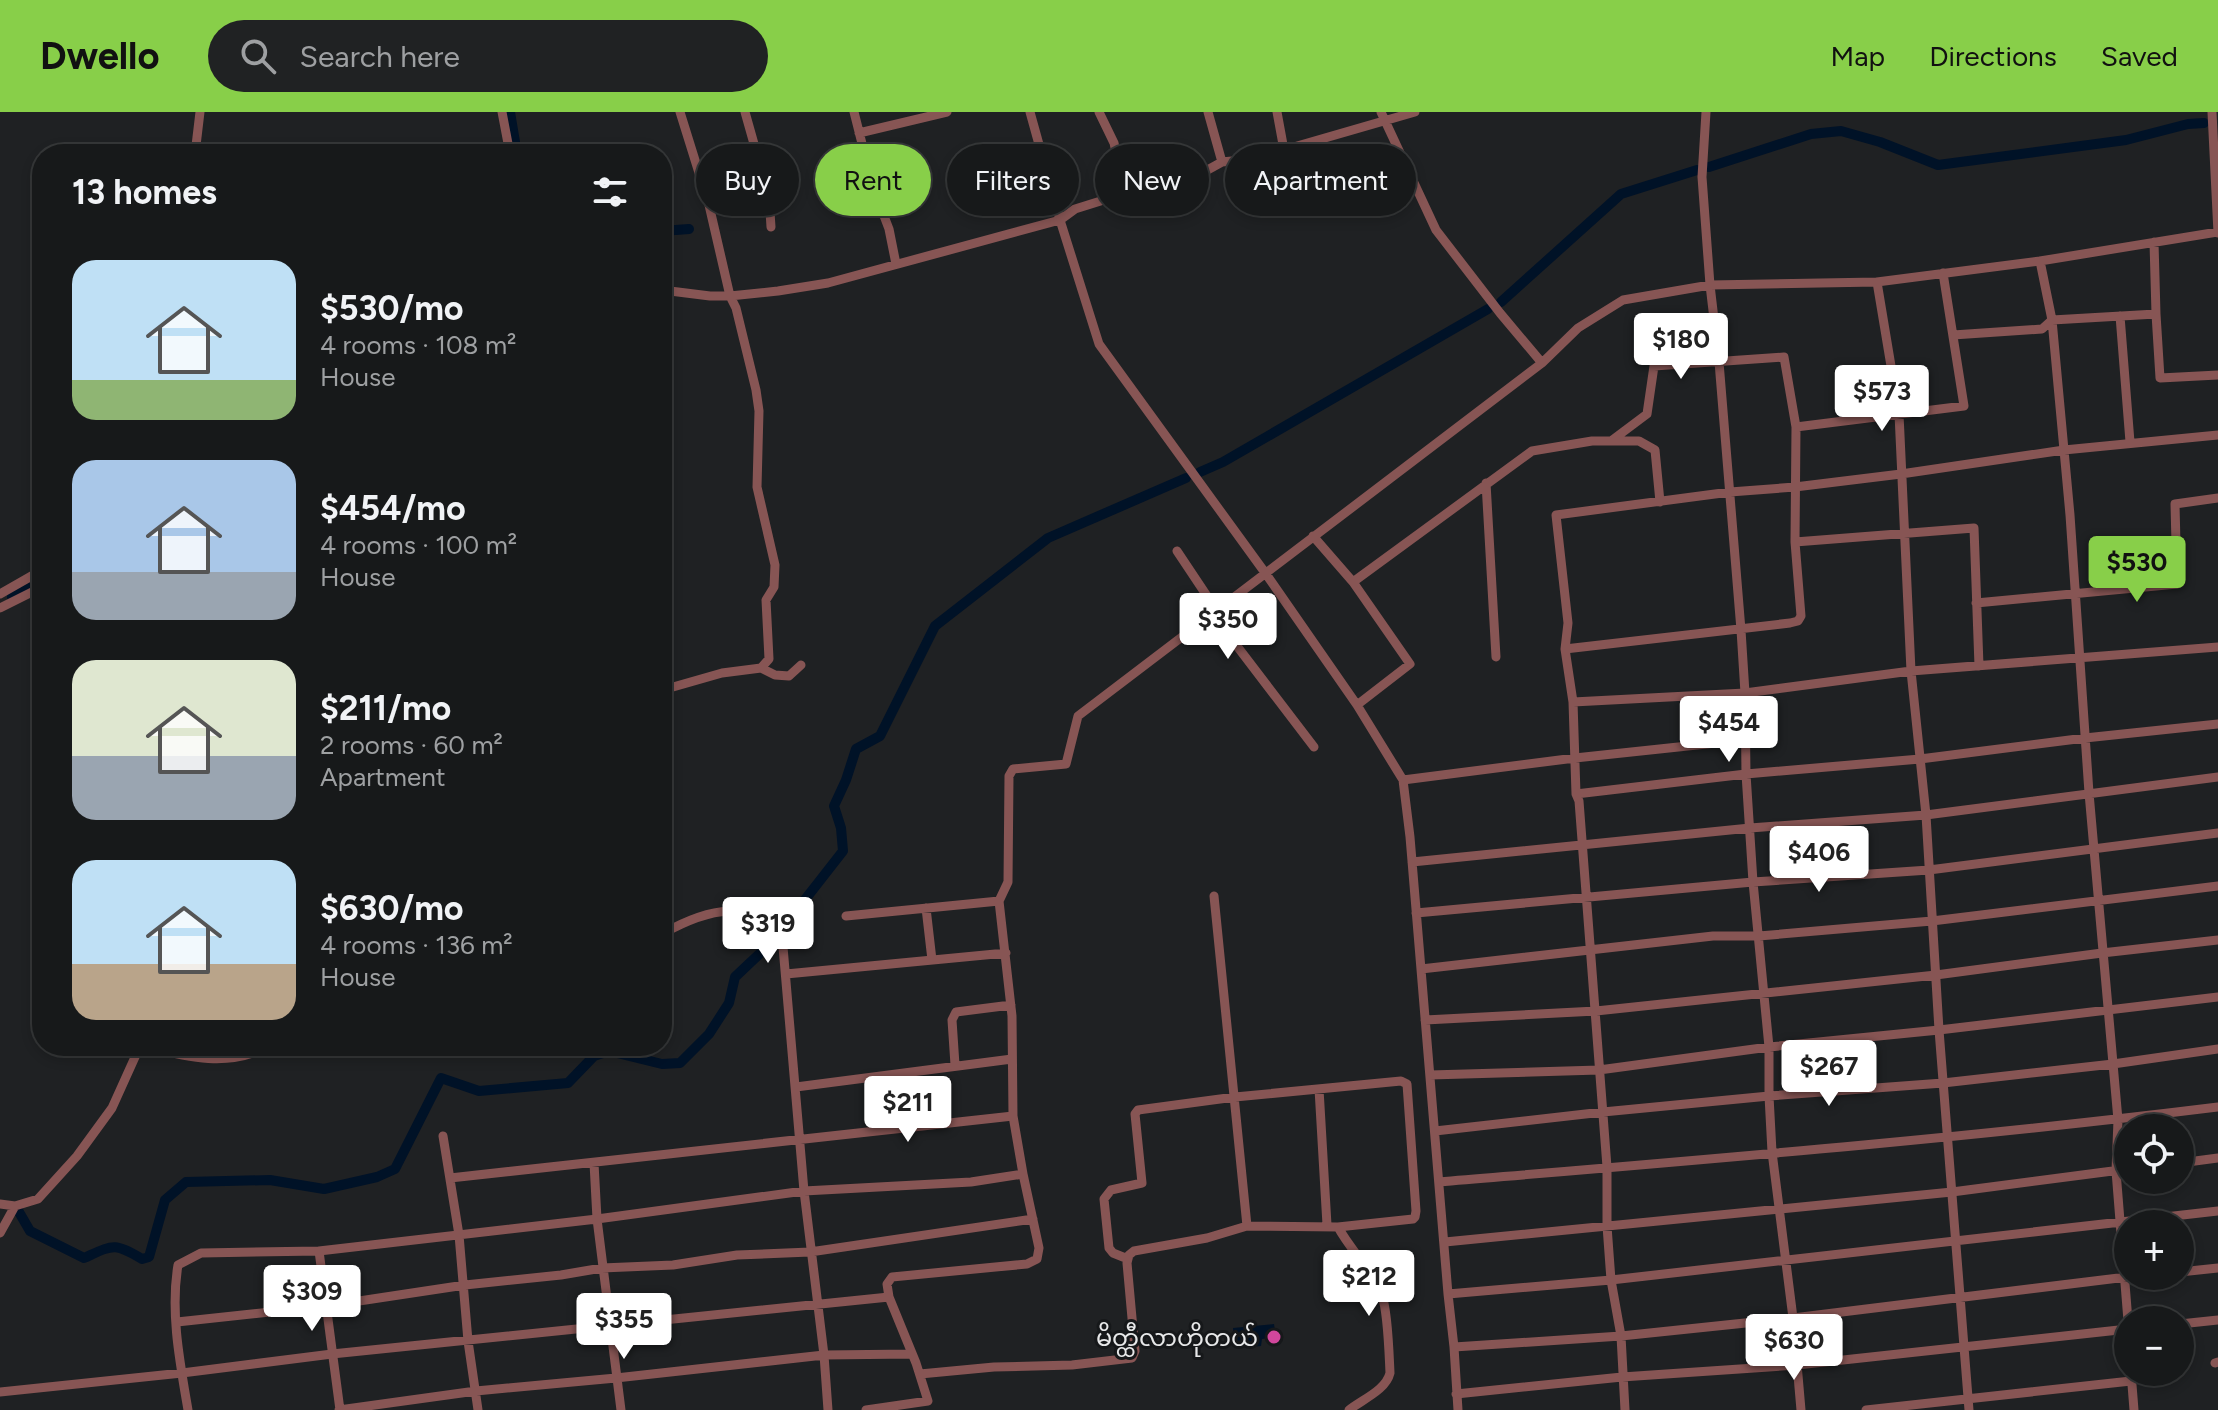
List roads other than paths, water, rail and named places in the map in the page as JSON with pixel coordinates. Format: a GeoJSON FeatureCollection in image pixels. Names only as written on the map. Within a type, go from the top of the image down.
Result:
{"type":"FeatureCollection","features":[{"type":"Feature","properties":{"kind":"street"},"geometry":{"type":"LineString","coordinates":[[196,144],[200,112]]}},
{"type":"Feature","properties":{"kind":"street"},"geometry":{"type":"LineString","coordinates":[[502,112],[508,144]]}},
{"type":"Feature","properties":{"kind":"street"},"geometry":{"type":"LineString","coordinates":[[680,112],[709,205],[756,390],[759,411],[757,487],[775,565],[774,587],[766,600],[769,659],[761,668]]}},
{"type":"Feature","properties":{"kind":"street"},"geometry":{"type":"LineString","coordinates":[[745,112],[769,197],[771,227]]}},
{"type":"Feature","properties":{"kind":"street"},"geometry":{"type":"LineString","coordinates":[[854,112],[873,187],[889,229],[896,264]]}},
{"type":"Feature","properties":{"kind":"street"},"geometry":{"type":"LineString","coordinates":[[859,133],[947,112]]}},
{"type":"Feature","properties":{"kind":"street"},"geometry":{"type":"LineString","coordinates":[[1030,112],[1099,344],[1266,574],[1357,705],[1403,780],[1458,1410]]}},
{"type":"Feature","properties":{"kind":"street"},"geometry":{"type":"LineString","coordinates":[[1099,112],[1114,144]]}},
{"type":"Feature","properties":{"kind":"street"},"geometry":{"type":"LineString","coordinates":[[1208,112],[1222,162]]}},
{"type":"Feature","properties":{"kind":"street"},"geometry":{"type":"LineString","coordinates":[[1277,112],[1283,144]]}},
{"type":"Feature","properties":{"kind":"street"},"geometry":{"type":"LineString","coordinates":[[1301,144],[1382,116],[1415,112]]}},
{"type":"Feature","properties":{"kind":"street"},"geometry":{"type":"LineString","coordinates":[[1706,112],[1702,177],[1741,630],[1746,774],[1769,1047],[1772,1152],[1787,1260],[1801,1410]]}},
{"type":"Feature","properties":{"kind":"street"},"geometry":{"type":"LineString","coordinates":[[866,1410],[929,1406],[920,1374],[889,1297],[887,1284],[892,1277],[1027,1264],[1037,1259],[1039,1248],[1013,1116],[1011,1005],[999,901],[1008,882],[1009,776],[1013,769],[1066,764],[1078,716],[1542,363],[1578,328],[1623,300],[1710,285],[1877,282],[2040,261],[2218,232],[2212,112]]}},
{"type":"Feature","properties":{"kind":"street"},"geometry":{"type":"LineString","coordinates":[[1382,116],[1436,230],[1542,363]]}},
{"type":"Feature","properties":{"kind":"street"},"geometry":{"type":"LineString","coordinates":[[1209,169],[1225,162]]}},
{"type":"Feature","properties":{"kind":"street"},"geometry":{"type":"LineString","coordinates":[[672,291],[730,296],[828,283],[1060,220],[1075,209],[1095,203]]}},
{"type":"Feature","properties":{"kind":"street"},"geometry":{"type":"LineString","coordinates":[[2154,242],[2160,378],[2218,375]]}},
{"type":"Feature","properties":{"kind":"street"},"geometry":{"type":"LineString","coordinates":[[2040,261],[2052,320],[2070,515],[2089,793],[2117,1114]]}},
{"type":"Feature","properties":{"kind":"street"},"geometry":{"type":"LineString","coordinates":[[1796,427],[1964,406],[1943,273]]}},
{"type":"Feature","properties":{"kind":"street"},"geometry":{"type":"LineString","coordinates":[[1877,282],[1899,414],[1911,671],[1926,815],[1968,1405]]}},
{"type":"Feature","properties":{"kind":"street"},"geometry":{"type":"LineString","coordinates":[[1953,335],[2042,329],[2052,320],[2156,314]]}},
{"type":"Feature","properties":{"kind":"street"},"geometry":{"type":"LineString","coordinates":[[2120,316],[2130,442]]}},
{"type":"Feature","properties":{"kind":"street"},"geometry":{"type":"LineString","coordinates":[[1565,649],[1741,630],[1798,621],[1801,616],[1795,542],[1796,427],[1784,357],[1654,366],[1647,414],[1611,441]]}},
{"type":"Feature","properties":{"kind":"street"},"geometry":{"type":"LineString","coordinates":[[1625,1410],[1621,1336],[1611,1280],[1596,1011],[1576,794],[1573,702],[1565,649],[1568,623],[1556,515],[1901,474],[2130,442],[2218,435]]}},
{"type":"Feature","properties":{"kind":"street"},"geometry":{"type":"LineString","coordinates":[[1353,582],[1532,451],[1592,441],[1639,441],[1655,450],[1660,502]]}},
{"type":"Feature","properties":{"kind":"street"},"geometry":{"type":"LineString","coordinates":[[1486,483],[1496,657]]}},
{"type":"Feature","properties":{"kind":"street"},"geometry":{"type":"LineString","coordinates":[[1976,603],[2177,584],[2175,504],[2218,498]]}},
{"type":"Feature","properties":{"kind":"street"},"geometry":{"type":"LineString","coordinates":[[1795,542],[1974,528],[1979,666]]}},
{"type":"Feature","properties":{"kind":"street"},"geometry":{"type":"LineString","coordinates":[[1313,536],[1353,582],[1410,664],[1357,705]]}},
{"type":"Feature","properties":{"kind":"street"},"geometry":{"type":"LineString","coordinates":[[1177,551],[1217,611],[1227,633],[1314,747]]}},
{"type":"Feature","properties":{"kind":"street"},"geometry":{"type":"LineString","coordinates":[[0,594],[32,576]]}},
{"type":"Feature","properties":{"kind":"street"},"geometry":{"type":"LineString","coordinates":[[0,608],[32,592]]}},
{"type":"Feature","properties":{"kind":"street"},"geometry":{"type":"LineString","coordinates":[[1573,702],[1745,693],[1911,671],[2218,647]]}},
{"type":"Feature","properties":{"kind":"street"},"geometry":{"type":"LineString","coordinates":[[672,687],[722,673],[761,668],[775,675],[789,676],[801,665]]}},
{"type":"Feature","properties":{"kind":"street"},"geometry":{"type":"LineString","coordinates":[[1576,794],[1746,774],[1920,759],[2218,724]]}},
{"type":"Feature","properties":{"kind":"street"},"geometry":{"type":"LineString","coordinates":[[1403,780],[1744,740]]}},
{"type":"Feature","properties":{"kind":"street"},"geometry":{"type":"LineString","coordinates":[[1412,862],[1750,828],[1926,815],[2218,777]]}},
{"type":"Feature","properties":{"kind":"street"},"geometry":{"type":"LineString","coordinates":[[1416,913],[1753,882],[1929,870],[2218,833]]}},
{"type":"Feature","properties":{"kind":"street"},"geometry":{"type":"LineString","coordinates":[[1421,969],[1713,936],[1759,936],[1932,921],[2218,886]]}},
{"type":"Feature","properties":{"kind":"street"},"geometry":{"type":"LineString","coordinates":[[1214,896],[1247,1226]]}},
{"type":"Feature","properties":{"kind":"street"},"geometry":{"type":"LineString","coordinates":[[846,916],[999,901]]}},
{"type":"Feature","properties":{"kind":"street"},"geometry":{"type":"LineString","coordinates":[[926,908],[932,960]]}},
{"type":"Feature","properties":{"kind":"street"},"geometry":{"type":"LineString","coordinates":[[672,928],[725,909],[747,912],[775,932],[783,947],[804,1191],[828,1410]]}},
{"type":"Feature","properties":{"kind":"street"},"geometry":{"type":"LineString","coordinates":[[1425,1020],[1596,1011],[1936,975],[2218,940]]}},
{"type":"Feature","properties":{"kind":"street"},"geometry":{"type":"LineString","coordinates":[[786,974],[1006,953]]}},
{"type":"Feature","properties":{"kind":"street"},"geometry":{"type":"LineString","coordinates":[[1430,1075],[1599,1070],[1769,1047],[2218,997]]}},
{"type":"Feature","properties":{"kind":"street"},"geometry":{"type":"LineString","coordinates":[[955,1065],[952,1020],[956,1012],[1011,1005]]}},
{"type":"Feature","properties":{"kind":"street"},"geometry":{"type":"LineString","coordinates":[[1435,1131],[1769,1096],[1943,1083],[2218,1049]]}},
{"type":"Feature","properties":{"kind":"street"},"geometry":{"type":"LineString","coordinates":[[0,1204],[15,1206],[38,1199],[77,1156],[112,1108],[135,1056]]}},
{"type":"Feature","properties":{"kind":"street"},"geometry":{"type":"LineString","coordinates":[[199,1056],[222,1060],[251,1056]]}},
{"type":"Feature","properties":{"kind":"street"},"geometry":{"type":"LineString","coordinates":[[796,1087],[1012,1059]]}},
{"type":"Feature","properties":{"kind":"street"},"geometry":{"type":"LineString","coordinates":[[920,1374],[994,1367],[1072,1365],[1132,1358],[1135,1351],[1128,1259],[1134,1251],[1207,1238],[1247,1226],[1338,1227],[1413,1219],[1407,1084],[1401,1081],[1235,1097],[1138,1110],[1135,1114],[1142,1183],[1111,1190],[1104,1199],[1109,1248],[1128,1259]]}},
{"type":"Feature","properties":{"kind":"street"},"geometry":{"type":"LineString","coordinates":[[1319,1089],[1327,1225]]}},
{"type":"Feature","properties":{"kind":"street"},"geometry":{"type":"LineString","coordinates":[[2164,1114],[2218,1107]]}},
{"type":"Feature","properties":{"kind":"street"},"geometry":{"type":"LineString","coordinates":[[450,1178],[1013,1116]]}},
{"type":"Feature","properties":{"kind":"street"},"geometry":{"type":"LineString","coordinates":[[1439,1182],[2114,1120]]}},
{"type":"Feature","properties":{"kind":"street"},"geometry":{"type":"LineString","coordinates":[[443,1136],[459,1235],[468,1341],[478,1410]]}},
{"type":"Feature","properties":{"kind":"street"},"geometry":{"type":"LineString","coordinates":[[2194,1161],[2218,1158]]}},
{"type":"Feature","properties":{"kind":"street"},"geometry":{"type":"LineString","coordinates":[[594,1163],[602,1268],[621,1410]]}},
{"type":"Feature","properties":{"kind":"street"},"geometry":{"type":"LineString","coordinates":[[1445,1242],[1952,1192],[2114,1171]]}},
{"type":"Feature","properties":{"kind":"street"},"geometry":{"type":"LineString","coordinates":[[188,1410],[174,1288],[178,1265],[201,1253],[319,1251],[804,1191],[971,1182],[1023,1174]]}},
{"type":"Feature","properties":{"kind":"street"},"geometry":{"type":"LineString","coordinates":[[0,1233],[15,1206]]}},
{"type":"Feature","properties":{"kind":"street"},"geometry":{"type":"LineString","coordinates":[[2194,1214],[2218,1211]]}},
{"type":"Feature","properties":{"kind":"street"},"geometry":{"type":"LineString","coordinates":[[177,1322],[326,1306],[602,1268],[673,1265],[737,1255],[810,1252],[1033,1219]]}},
{"type":"Feature","properties":{"kind":"street"},"geometry":{"type":"LineString","coordinates":[[1448,1294],[1611,1280],[2114,1224]]}},
{"type":"Feature","properties":{"kind":"street"},"geometry":{"type":"LineString","coordinates":[[1338,1227],[1384,1299],[1390,1373],[1383,1386],[1349,1410]]}},
{"type":"Feature","properties":{"kind":"street"},"geometry":{"type":"LineString","coordinates":[[319,1251],[340,1410],[476,1391],[824,1355],[912,1354]]}},
{"type":"Feature","properties":{"kind":"street"},"geometry":{"type":"LineString","coordinates":[[2194,1271],[2218,1268]]}},
{"type":"Feature","properties":{"kind":"street"},"geometry":{"type":"LineString","coordinates":[[1454,1347],[1621,1336],[2114,1278]]}},
{"type":"Feature","properties":{"kind":"street"},"geometry":{"type":"LineString","coordinates":[[0,1392],[332,1354],[889,1297]]}},
{"type":"Feature","properties":{"kind":"street"},"geometry":{"type":"LineString","coordinates":[[2194,1323],[2218,1320]]}},
{"type":"Feature","properties":{"kind":"street"},"geometry":{"type":"LineString","coordinates":[[1456,1394],[1622,1377],[1797,1365],[2114,1331]]}},
{"type":"Feature","properties":{"kind":"street"},"geometry":{"type":"LineString","coordinates":[[1866,1410],[1968,1405],[2114,1380]]}},
{"type":"Feature","properties":{"kind":"street"},"geometry":{"type":"LineString","coordinates":[[2132,1386],[2134,1410]]}},
{"type":"Feature","properties":{"kind":"water"},"geometry":{"type":"Polygon","coordinates":[[[1274,1324],[1276,1337],[1262,1339],[1261,1346],[1250,1347],[1248,1340],[1234,1341],[1233,1328],[1274,1324]]]}},
{"type":"Feature","properties":{"kind":"waterway"},"geometry":{"type":"LineString","coordinates":[[510,112],[515,144]]}},
{"type":"Feature","properties":{"kind":"waterway"},"geometry":{"type":"LineString","coordinates":[[1709,167],[1811,134],[1841,131],[1880,142],[1938,165],[2126,140],[2188,124],[2204,123]]}},
{"type":"Feature","properties":{"kind":"waterway"},"geometry":{"type":"LineString","coordinates":[[1501,302],[1621,194],[1697,170]]}},
{"type":"Feature","properties":{"kind":"waterway"},"geometry":{"type":"LineString","coordinates":[[672,230],[689,229]]}},
{"type":"Feature","properties":{"kind":"waterway"},"geometry":{"type":"LineString","coordinates":[[1200,472],[1223,462],[1488,309]]}},
{"type":"Feature","properties":{"kind":"waterway"},"geometry":{"type":"LineString","coordinates":[[782,929],[843,851],[841,828],[834,806],[856,749],[880,736],[935,626],[1048,538],[1186,478]]}},
{"type":"Feature","properties":{"kind":"waterway"},"geometry":{"type":"LineString","coordinates":[[12,597],[32,587]]}},
{"type":"Feature","properties":{"kind":"waterway"},"geometry":{"type":"LineString","coordinates":[[629,1056],[662,1064],[680,1063],[709,1034],[729,1003],[735,977],[772,942]]}},
{"type":"Feature","properties":{"kind":"waterway"},"geometry":{"type":"LineString","coordinates":[[19,1212],[30,1231],[84,1258],[113,1247],[142,1259],[149,1257],[165,1200],[186,1182],[270,1180],[324,1189],[377,1177],[395,1169],[441,1078],[479,1091],[568,1083],[594,1056]]}},
{"type":"Feature","properties":{"kind":"place","name":"မိတ္ထီလာဟိုတယ်"},"geometry":{"type":"Point","coordinates":[1274,1337]}}]}
